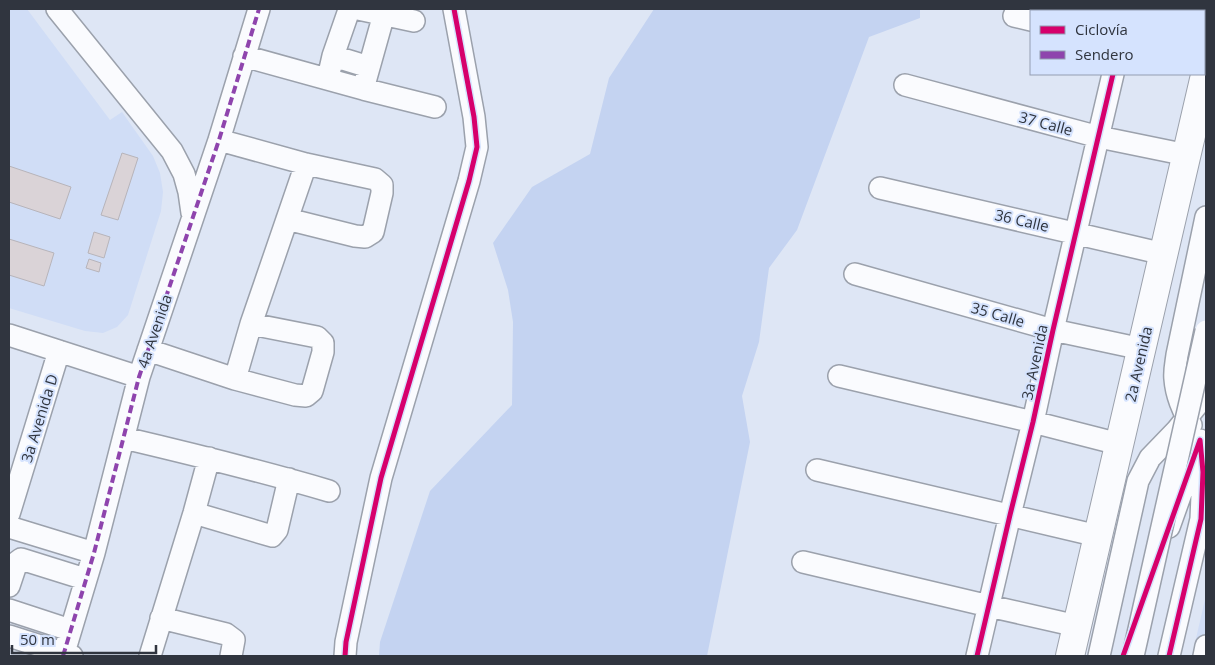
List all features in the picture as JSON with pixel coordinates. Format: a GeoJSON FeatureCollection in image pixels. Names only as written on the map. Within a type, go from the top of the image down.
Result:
{"type":"FeatureCollection","features":[{"type":"Feature","properties":{"kind":"main road","name":"2a Avenida"},"geometry":{"type":"LineString","coordinates":[[1070,656],[1206,71]]}},
{"type":"Feature","properties":{"kind":"street"},"geometry":{"type":"LineString","coordinates":[[57,9],[172,151],[184,174],[193,216]]}},
{"type":"Feature","properties":{"kind":"street","name":"4a Avenida"},"geometry":{"type":"LineString","coordinates":[[66,655],[70,630],[94,553],[139,377],[219,140],[259,9]]}},
{"type":"Feature","properties":{"kind":"street"},"geometry":{"type":"LineString","coordinates":[[328,78],[333,56],[349,10],[352,9]]}},
{"type":"Feature","properties":{"kind":"street"},"geometry":{"type":"LineString","coordinates":[[358,9],[414,22]]}},
{"type":"Feature","properties":{"kind":"street"},"geometry":{"type":"LineString","coordinates":[[345,656],[346,642],[381,478],[469,181],[477,147],[474,117],[454,9]]}},
{"type":"Feature","properties":{"kind":"street"},"geometry":{"type":"LineString","coordinates":[[363,89],[384,14]]}},
{"type":"Feature","properties":{"kind":"street"},"geometry":{"type":"LineString","coordinates":[[244,56],[363,89],[435,106]]}},
{"type":"Feature","properties":{"kind":"street"},"geometry":{"type":"LineString","coordinates":[[333,56],[369,67]]}},
{"type":"Feature","properties":{"kind":"street","name":"3a Avenida"},"geometry":{"type":"LineString","coordinates":[[977,656],[1034,422],[1053,330],[1113,75]]}},
{"type":"Feature","properties":{"kind":"street","name":"37 Calle"},"geometry":{"type":"LineString","coordinates":[[906,85],[1099,137],[1187,155]]}},
{"type":"Feature","properties":{"kind":"street"},"geometry":{"type":"LineString","coordinates":[[219,140],[306,164],[375,179],[382,185],[382,193],[373,232],[365,237],[287,218]]}},
{"type":"Feature","properties":{"kind":"street"},"geometry":{"type":"LineString","coordinates":[[234,379],[306,164]]}},
{"type":"Feature","properties":{"kind":"street","name":"36 Calle"},"geometry":{"type":"LineString","coordinates":[[880,188],[1164,254]]}},
{"type":"Feature","properties":{"kind":"street"},"geometry":{"type":"LineString","coordinates":[[1169,656],[1201,519],[1203,472],[1197,427],[1177,390],[1175,378],[1177,355],[1206,217]]}},
{"type":"Feature","properties":{"kind":"street","name":"35 Calle"},"geometry":{"type":"LineString","coordinates":[[856,274],[1053,330],[1142,349]]}},
{"type":"Feature","properties":{"kind":"street"},"geometry":{"type":"LineString","coordinates":[[148,350],[234,379],[295,395],[306,396],[312,391],[323,352],[323,343],[317,337],[251,324]]}},
{"type":"Feature","properties":{"kind":"street"},"geometry":{"type":"LineString","coordinates":[[1133,656],[1206,331]]}},
{"type":"Feature","properties":{"kind":"street"},"geometry":{"type":"LineString","coordinates":[[9,335],[139,377]]}},
{"type":"Feature","properties":{"kind":"street","name":"3a Avenida D"},"geometry":{"type":"LineString","coordinates":[[9,514],[59,351]]}},
{"type":"Feature","properties":{"kind":"street"},"geometry":{"type":"LineString","coordinates":[[839,376],[1119,444]]}},
{"type":"Feature","properties":{"kind":"street"},"geometry":{"type":"LineString","coordinates":[[1123,656],[1206,394]]}},
{"type":"Feature","properties":{"kind":"street"},"geometry":{"type":"LineString","coordinates":[[1099,656],[1138,481],[1150,458],[1177,430],[1197,427]]}},
{"type":"Feature","properties":{"kind":"street"},"geometry":{"type":"LineString","coordinates":[[124,438],[209,458],[329,491]]}},
{"type":"Feature","properties":{"kind":"street"},"geometry":{"type":"LineString","coordinates":[[150,656],[209,458]]}},
{"type":"Feature","properties":{"kind":"street"},"geometry":{"type":"LineString","coordinates":[[817,470],[1098,536]]}},
{"type":"Feature","properties":{"kind":"street"},"geometry":{"type":"LineString","coordinates":[[194,513],[272,536],[277,530],[289,479]]}},
{"type":"Feature","properties":{"kind":"street"},"geometry":{"type":"LineString","coordinates":[[9,527],[94,553]]}},
{"type":"Feature","properties":{"kind":"street"},"geometry":{"type":"LineString","coordinates":[[9,586],[17,562],[21,559],[86,580]]}},
{"type":"Feature","properties":{"kind":"street"},"geometry":{"type":"LineString","coordinates":[[804,562],[1077,626]]}},
{"type":"Feature","properties":{"kind":"street"},"geometry":{"type":"LineString","coordinates":[[9,610],[70,630]]}},
{"type":"Feature","properties":{"kind":"street"},"geometry":{"type":"LineString","coordinates":[[161,618],[226,634],[234,640],[231,656]]}},
{"type":"Feature","properties":{"kind":"street"},"geometry":{"type":"LineString","coordinates":[[9,636],[66,655]]}},
{"type":"Feature","properties":{"kind":"street"},"geometry":{"type":"LineString","coordinates":[[1204,656],[1206,646]]}},
{"type":"Feature","properties":{"kind":"shaded area"},"geometry":{"type":"Polygon","coordinates":[[[9,9],[27,9],[110,120],[122,112],[153,156],[160,173],[163,192],[161,211],[128,315],[117,327],[103,333],[85,331],[9,308],[9,9]]]}},
{"type":"Feature","properties":{"kind":"shaded area"},"geometry":{"type":"Polygon","coordinates":[[[654,9],[920,9],[920,18],[869,37],[797,230],[769,268],[759,342],[742,396],[750,442],[707,656],[379,656],[380,642],[430,491],[512,405],[513,322],[508,290],[493,243],[532,187],[590,154],[609,78],[654,9]]]}},
{"type":"Feature","properties":{"kind":"shaded area"},"geometry":{"type":"Polygon","coordinates":[[[1206,595],[1206,656],[1192,656],[1206,595]]]}},
{"type":"Feature","properties":{"kind":"building"},"geometry":{"type":"Polygon","coordinates":[[[122,153],[138,158],[118,220],[101,215],[122,153]]]}},
{"type":"Feature","properties":{"kind":"building"},"geometry":{"type":"Polygon","coordinates":[[[9,166],[71,187],[60,219],[9,202],[9,166]]]}},
{"type":"Feature","properties":{"kind":"building"},"geometry":{"type":"Polygon","coordinates":[[[94,232],[110,237],[104,258],[88,253],[94,232]]]}},
{"type":"Feature","properties":{"kind":"building"},"geometry":{"type":"Polygon","coordinates":[[[9,239],[54,253],[44,286],[9,275],[9,239]]]}},
{"type":"Feature","properties":{"kind":"building"},"geometry":{"type":"Polygon","coordinates":[[[89,259],[101,263],[99,272],[86,268],[89,259]]]}},
{"type":"Feature","properties":{"kind":"marked path"},"geometry":{"type":"LineString","coordinates":[[63,656],[94,553],[139,377],[219,140],[259,9]]}},
{"type":"Feature","properties":{"kind":"cycle path"},"geometry":{"type":"LineString","coordinates":[[345,656],[346,642],[381,478],[469,181],[477,147],[474,117],[454,9]]}},
{"type":"Feature","properties":{"kind":"cycle path"},"geometry":{"type":"LineString","coordinates":[[977,656],[1113,75]]}},
{"type":"Feature","properties":{"kind":"cycle path"},"geometry":{"type":"LineString","coordinates":[[1123,656],[1200,440],[1203,472],[1201,519],[1169,656]]}}]}
